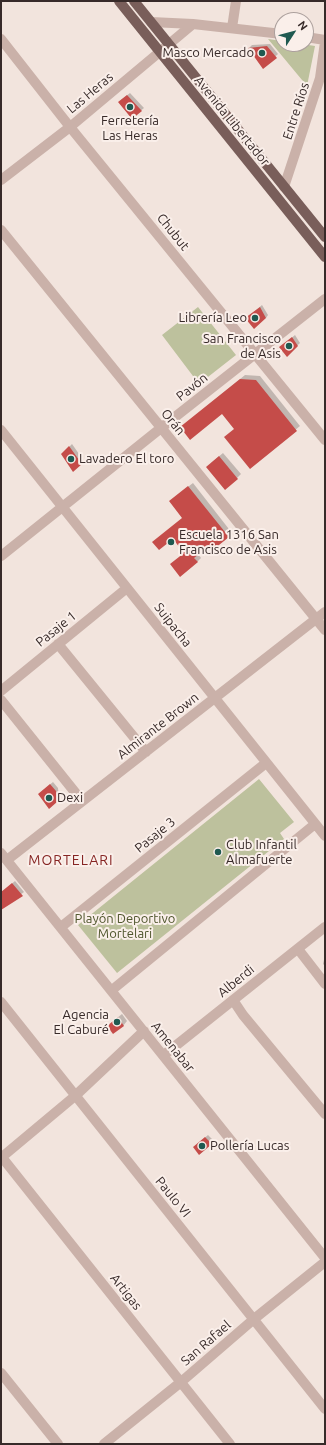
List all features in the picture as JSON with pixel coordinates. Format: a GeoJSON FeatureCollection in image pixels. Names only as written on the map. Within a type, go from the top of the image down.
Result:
{"type":"FeatureCollection","features":[{"type":"Feature","properties":{"kind":"main road","name":"Avenida Libertador"},"geometry":{"type":"LineString","coordinates":[[119,1],[325,257]]}},
{"type":"Feature","properties":{"kind":"main road","name":"Avenida Libertador"},"geometry":{"type":"LineString","coordinates":[[134,1],[143,6],[151,22],[325,237]]}},
{"type":"Feature","properties":{"kind":"street"},"geometry":{"type":"LineString","coordinates":[[232,28],[236,1]]}},
{"type":"Feature","properties":{"kind":"street"},"geometry":{"type":"LineString","coordinates":[[151,22],[193,24],[274,33]]}},
{"type":"Feature","properties":{"kind":"street","name":"Las Heras"},"geometry":{"type":"LineString","coordinates":[[1,180],[70,127],[193,24]]}},
{"type":"Feature","properties":{"kind":"street","name":"Chubut"},"geometry":{"type":"LineString","coordinates":[[1,39],[70,127],[325,440]]}},
{"type":"Feature","properties":{"kind":"street"},"geometry":{"type":"LineString","coordinates":[[314,39],[325,41]]}},
{"type":"Feature","properties":{"kind":"street","name":"Entre Ríos"},"geometry":{"type":"LineString","coordinates":[[284,187],[323,79],[325,41]]}},
{"type":"Feature","properties":{"kind":"street","name":"Orán"},"geometry":{"type":"LineString","coordinates":[[1,230],[325,630]]}},
{"type":"Feature","properties":{"kind":"street","name":"Pavón"},"geometry":{"type":"LineString","coordinates":[[1,556],[325,299]]}},
{"type":"Feature","properties":{"kind":"street","name":"Suipacha"},"geometry":{"type":"LineString","coordinates":[[1,430],[325,836]]}},
{"type":"Feature","properties":{"kind":"street","name":"Pasaje 1"},"geometry":{"type":"LineString","coordinates":[[1,691],[127,588]]}},
{"type":"Feature","properties":{"kind":"street","name":"Almirante Brown"},"geometry":{"type":"LineString","coordinates":[[4,856],[82,801],[325,612]]}},
{"type":"Feature","properties":{"kind":"street"},"geometry":{"type":"LineString","coordinates":[[58,644],[146,752]]}},
{"type":"Feature","properties":{"kind":"street"},"geometry":{"type":"LineString","coordinates":[[1,700],[82,801]]}},
{"type":"Feature","properties":{"kind":"street","name":"Pasaje 3"},"geometry":{"type":"LineString","coordinates":[[61,927],[266,763]]}},
{"type":"Feature","properties":{"kind":"street"},"geometry":{"type":"LineString","coordinates":[[112,990],[315,824]]}},
{"type":"Feature","properties":{"kind":"street","name":"Amenabar"},"geometry":{"type":"LineString","coordinates":[[4,856],[325,1258]]}},
{"type":"Feature","properties":{"kind":"street","name":"Alberdi"},"geometry":{"type":"LineString","coordinates":[[164,1055],[325,927]]}},
{"type":"Feature","properties":{"kind":"street"},"geometry":{"type":"LineString","coordinates":[[298,949],[325,984]]}},
{"type":"Feature","properties":{"kind":"street"},"geometry":{"type":"LineString","coordinates":[[233,1000],[243,1015],[325,1114]]}},
{"type":"Feature","properties":{"kind":"street","name":"Paulo VI"},"geometry":{"type":"LineString","coordinates":[[1,1002],[325,1409]]}},
{"type":"Feature","properties":{"kind":"street"},"geometry":{"type":"LineString","coordinates":[[1,1156],[75,1096],[144,1031]]}},
{"type":"Feature","properties":{"kind":"street","name":"Artigas"},"geometry":{"type":"LineString","coordinates":[[1,1156],[230,1444]]}},
{"type":"Feature","properties":{"kind":"street","name":"San Rafael"},"geometry":{"type":"LineString","coordinates":[[104,1444],[325,1262]]}},
{"type":"Feature","properties":{"kind":"street"},"geometry":{"type":"LineString","coordinates":[[1,1373],[58,1444]]}},
{"type":"Feature","properties":{"kind":"green space"},"geometry":{"type":"Polygon","coordinates":[[[268,39],[274,40],[274,46],[268,39]]]}},
{"type":"Feature","properties":{"kind":"green space"},"geometry":{"type":"Polygon","coordinates":[[[279,52],[314,52],[307,86],[279,52]]]}},
{"type":"Feature","properties":{"kind":"green space"},"geometry":{"type":"Polygon","coordinates":[[[198,307],[236,355],[199,384],[162,335],[198,307]]]}},
{"type":"Feature","properties":{"kind":"green space","name":"Playón Deportivo Mortelari"},"geometry":{"type":"Polygon","coordinates":[[[259,779],[294,822],[280,833],[284,839],[117,973],[78,925],[259,779]]]}},
{"type":"Feature","properties":{"kind":"building","name":"Masco Mercado"},"geometry":{"type":"Polygon","coordinates":[[[267,46],[277,58],[263,69],[248,48],[267,46]]]}},
{"type":"Feature","properties":{"kind":"building","name":"Ferretería Las Heras"},"geometry":{"type":"Polygon","coordinates":[[[127,95],[142,111],[132,119],[118,102],[127,95]]]}},
{"type":"Feature","properties":{"kind":"building"},"geometry":{"type":"Polygon","coordinates":[[[260,307],[266,318],[254,329],[245,318],[260,307]]]}},
{"type":"Feature","properties":{"kind":"building","name":"San Francisco de Asis"},"geometry":{"type":"Polygon","coordinates":[[[292,337],[298,346],[287,357],[279,347],[292,337]]]}},
{"type":"Feature","properties":{"kind":"building"},"geometry":{"type":"Polygon","coordinates":[[[240,379],[256,380],[297,431],[250,469],[224,437],[234,429],[222,414],[190,440],[180,427],[240,379]]]}},
{"type":"Feature","properties":{"kind":"building","name":"Lavadero El toro"},"geometry":{"type":"Polygon","coordinates":[[[69,446],[82,464],[73,472],[61,454],[69,446]]]}},
{"type":"Feature","properties":{"kind":"building"},"geometry":{"type":"Polygon","coordinates":[[[219,456],[238,479],[225,490],[206,467],[219,456]]]}},
{"type":"Feature","properties":{"kind":"building"},"geometry":{"type":"Polygon","coordinates":[[[188,486],[229,537],[214,549],[211,545],[194,558],[198,562],[180,577],[170,564],[184,553],[173,539],[159,550],[152,542],[182,518],[169,501],[188,486]]]}},
{"type":"Feature","properties":{"kind":"building","name":"Dexi"},"geometry":{"type":"Polygon","coordinates":[[[50,784],[56,791],[57,802],[49,809],[38,794],[50,784]]]}},
{"type":"Feature","properties":{"kind":"building"},"geometry":{"type":"Polygon","coordinates":[[[12,883],[23,896],[1,910],[1,892],[12,883]]]}},
{"type":"Feature","properties":{"kind":"building","name":"Agencia El Caburé"},"geometry":{"type":"Polygon","coordinates":[[[118,1017],[124,1026],[113,1034],[107,1026],[118,1017]]]}},
{"type":"Feature","properties":{"kind":"building","name":"Pollería Lucas"},"geometry":{"type":"Polygon","coordinates":[[[205,1137],[212,1144],[199,1155],[193,1147],[205,1137]]]}},
{"type":"Feature","properties":{"kind":"place","name":"Masco Mercado"},"geometry":{"type":"Point","coordinates":[262,53]}},
{"type":"Feature","properties":{"kind":"place","name":"Ferretería Las Heras"},"geometry":{"type":"Point","coordinates":[130,107]}},
{"type":"Feature","properties":{"kind":"place","name":"Librería Leo"},"geometry":{"type":"Point","coordinates":[255,318]}},
{"type":"Feature","properties":{"kind":"place","name":"San Francisco de Asis"},"geometry":{"type":"Point","coordinates":[289,346]}},
{"type":"Feature","properties":{"kind":"place","name":"Lavadero El toro"},"geometry":{"type":"Point","coordinates":[71,459]}},
{"type":"Feature","properties":{"kind":"place","name":"Escuela 1316 San Francisco de Asis"},"geometry":{"type":"Point","coordinates":[171,542]}},
{"type":"Feature","properties":{"kind":"place","name":"Dexi"},"geometry":{"type":"Point","coordinates":[49,798]}},
{"type":"Feature","properties":{"kind":"place","name":"Club Infantil Almafuerte"},"geometry":{"type":"Point","coordinates":[218,852]}},
{"type":"Feature","properties":{"kind":"place","name":"Agencia El Caburé"},"geometry":{"type":"Point","coordinates":[117,1022]}},
{"type":"Feature","properties":{"kind":"place","name":"Pollería Lucas"},"geometry":{"type":"Point","coordinates":[202,1146]}},
{"type":"Feature","properties":{"kind":"district","name":"MORTELARI"},"geometry":{"type":"Point","coordinates":[71,860]}}]}
